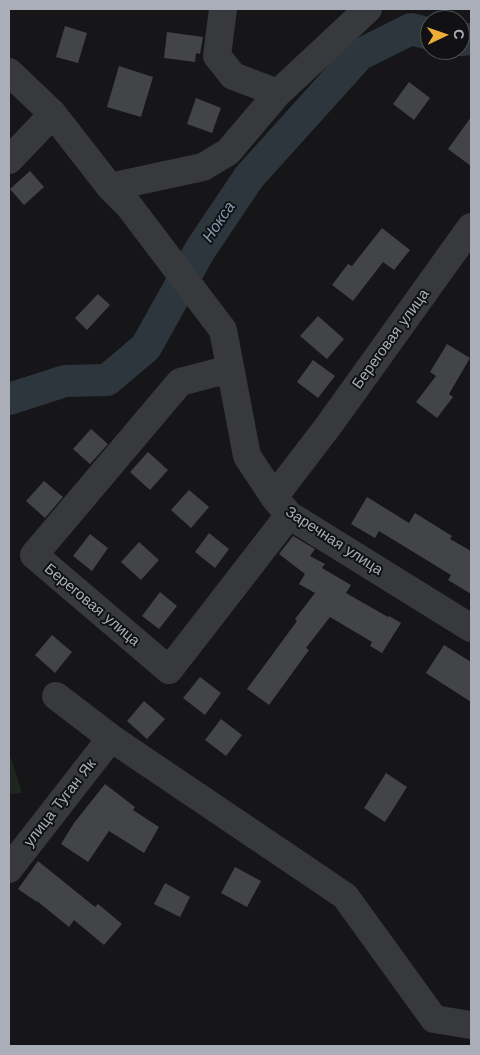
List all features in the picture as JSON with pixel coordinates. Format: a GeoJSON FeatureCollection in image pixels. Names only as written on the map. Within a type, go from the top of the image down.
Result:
{"type":"FeatureCollection","features":[{"type":"Feature","properties":{"kind":"street"},"geometry":{"type":"LineString","coordinates":[[223,9],[217,56],[233,76],[278,93]]}},
{"type":"Feature","properties":{"kind":"street"},"geometry":{"type":"LineString","coordinates":[[9,72],[53,114],[110,187],[203,167],[228,152],[278,93],[368,9]]}},
{"type":"Feature","properties":{"kind":"street"},"geometry":{"type":"LineString","coordinates":[[9,160],[53,114]]}},
{"type":"Feature","properties":{"kind":"street","name":"Заречная улица"},"geometry":{"type":"LineString","coordinates":[[110,187],[129,206],[223,330],[247,456],[281,506],[471,628]]}},
{"type":"Feature","properties":{"kind":"street","name":"Береговая улица"},"geometry":{"type":"LineString","coordinates":[[230,369],[180,382],[34,555],[169,670],[281,506],[329,424],[471,227]]}},
{"type":"Feature","properties":{"kind":"street"},"geometry":{"type":"LineString","coordinates":[[56,696],[111,738],[345,896],[434,1019],[471,1025]]}},
{"type":"Feature","properties":{"kind":"street","name":"улица Туган Як"},"geometry":{"type":"LineString","coordinates":[[9,869],[111,738]]}},
{"type":"Feature","properties":{"kind":"shaded area"},"geometry":{"type":"Polygon","coordinates":[[[9,752],[22,793],[9,794],[9,752]]]}},
{"type":"Feature","properties":{"kind":"building"},"geometry":{"type":"Polygon","coordinates":[[[65,26],[87,33],[78,63],[56,57],[65,26]]]}},
{"type":"Feature","properties":{"kind":"building"},"geometry":{"type":"Polygon","coordinates":[[[167,32],[203,37],[200,54],[196,53],[195,62],[164,58],[167,32]]]}},
{"type":"Feature","properties":{"kind":"building"},"geometry":{"type":"Polygon","coordinates":[[[119,66],[153,77],[141,117],[107,107],[119,66]]]}},
{"type":"Feature","properties":{"kind":"building"},"geometry":{"type":"Polygon","coordinates":[[[409,82],[430,98],[414,120],[393,104],[409,82]]]}},
{"type":"Feature","properties":{"kind":"building"},"geometry":{"type":"Polygon","coordinates":[[[196,98],[221,108],[212,133],[187,124],[196,98]]]}},
{"type":"Feature","properties":{"kind":"building"},"geometry":{"type":"Polygon","coordinates":[[[471,117],[471,166],[448,149],[471,117]]]}},
{"type":"Feature","properties":{"kind":"building"},"geometry":{"type":"Polygon","coordinates":[[[30,171],[44,187],[24,205],[10,189],[30,171]]]}},
{"type":"Feature","properties":{"kind":"building"},"geometry":{"type":"Polygon","coordinates":[[[382,228],[410,250],[394,270],[383,262],[353,301],[332,285],[348,264],[352,266],[382,228]]]}},
{"type":"Feature","properties":{"kind":"building"},"geometry":{"type":"Polygon","coordinates":[[[98,294],[110,305],[87,330],[75,318],[98,294]]]}},
{"type":"Feature","properties":{"kind":"building"},"geometry":{"type":"Polygon","coordinates":[[[318,316],[344,339],[327,359],[300,336],[318,316]]]}},
{"type":"Feature","properties":{"kind":"building"},"geometry":{"type":"Polygon","coordinates":[[[447,344],[470,358],[449,394],[453,397],[437,418],[416,402],[436,376],[430,372],[447,344]]]}},
{"type":"Feature","properties":{"kind":"building"},"geometry":{"type":"Polygon","coordinates":[[[313,360],[335,376],[318,398],[297,382],[313,360]]]}},
{"type":"Feature","properties":{"kind":"building"},"geometry":{"type":"Polygon","coordinates":[[[91,429],[108,444],[90,464],[73,449],[91,429]]]}},
{"type":"Feature","properties":{"kind":"building"},"geometry":{"type":"Polygon","coordinates":[[[148,452],[168,470],[150,490],[130,472],[148,452]]]}},
{"type":"Feature","properties":{"kind":"building"},"geometry":{"type":"Polygon","coordinates":[[[44,481],[63,497],[45,518],[26,501],[44,481]]]}},
{"type":"Feature","properties":{"kind":"building"},"geometry":{"type":"Polygon","coordinates":[[[189,490],[209,507],[191,528],[171,510],[189,490]]]}},
{"type":"Feature","properties":{"kind":"building"},"geometry":{"type":"Polygon","coordinates":[[[367,497],[409,523],[415,513],[452,536],[450,539],[471,551],[471,594],[448,580],[451,575],[379,531],[375,538],[351,524],[367,497]]]}},
{"type":"Feature","properties":{"kind":"building"},"geometry":{"type":"Polygon","coordinates":[[[209,533],[229,549],[215,568],[195,552],[209,533]]]}},
{"type":"Feature","properties":{"kind":"building"},"geometry":{"type":"Polygon","coordinates":[[[90,534],[108,548],[92,571],[73,556],[90,534]]]}},
{"type":"Feature","properties":{"kind":"building"},"geometry":{"type":"Polygon","coordinates":[[[293,536],[315,549],[310,556],[325,564],[322,568],[351,585],[346,593],[401,623],[382,653],[370,646],[372,642],[330,617],[306,648],[309,650],[269,705],[247,689],[315,593],[299,584],[305,574],[279,554],[293,536]]]}},
{"type":"Feature","properties":{"kind":"building"},"geometry":{"type":"Polygon","coordinates":[[[139,542],[159,560],[141,580],[121,562],[139,542]]]}},
{"type":"Feature","properties":{"kind":"building"},"geometry":{"type":"Polygon","coordinates":[[[160,592],[177,606],[159,629],[142,616],[160,592]]]}},
{"type":"Feature","properties":{"kind":"building"},"geometry":{"type":"Polygon","coordinates":[[[52,635],[72,652],[55,673],[35,655],[52,635]]]}},
{"type":"Feature","properties":{"kind":"building"},"geometry":{"type":"Polygon","coordinates":[[[444,645],[471,662],[471,702],[426,673],[444,645]]]}},
{"type":"Feature","properties":{"kind":"building"},"geometry":{"type":"Polygon","coordinates":[[[200,677],[221,693],[205,715],[183,698],[200,677]]]}},
{"type":"Feature","properties":{"kind":"building"},"geometry":{"type":"Polygon","coordinates":[[[144,701],[165,719],[147,739],[127,721],[144,701]]]}},
{"type":"Feature","properties":{"kind":"building"},"geometry":{"type":"Polygon","coordinates":[[[221,719],[242,735],[226,756],[205,740],[221,719]]]}},
{"type":"Feature","properties":{"kind":"building"},"geometry":{"type":"Polygon","coordinates":[[[386,773],[407,787],[385,822],[364,808],[386,773]]]}},
{"type":"Feature","properties":{"kind":"building"},"geometry":{"type":"Polygon","coordinates":[[[105,784],[135,807],[133,810],[159,827],[144,853],[109,831],[88,862],[61,844],[74,823],[105,784]]]}},
{"type":"Feature","properties":{"kind":"building"},"geometry":{"type":"Polygon","coordinates":[[[38,861],[95,907],[98,904],[122,924],[104,945],[74,920],[69,927],[37,901],[18,889],[38,861]]]}},
{"type":"Feature","properties":{"kind":"building"},"geometry":{"type":"Polygon","coordinates":[[[235,867],[261,881],[247,907],[221,893],[235,867]]]}},
{"type":"Feature","properties":{"kind":"building"},"geometry":{"type":"Polygon","coordinates":[[[165,883],[190,897],[180,917],[154,904],[165,883]]]}},
{"type":"Feature","properties":{"kind":"waterway","name":"Нокса"},"geometry":{"type":"LineString","coordinates":[[9,399],[65,381],[107,380],[146,347],[200,250],[249,177],[359,55],[411,29],[420,31]]}}]}
